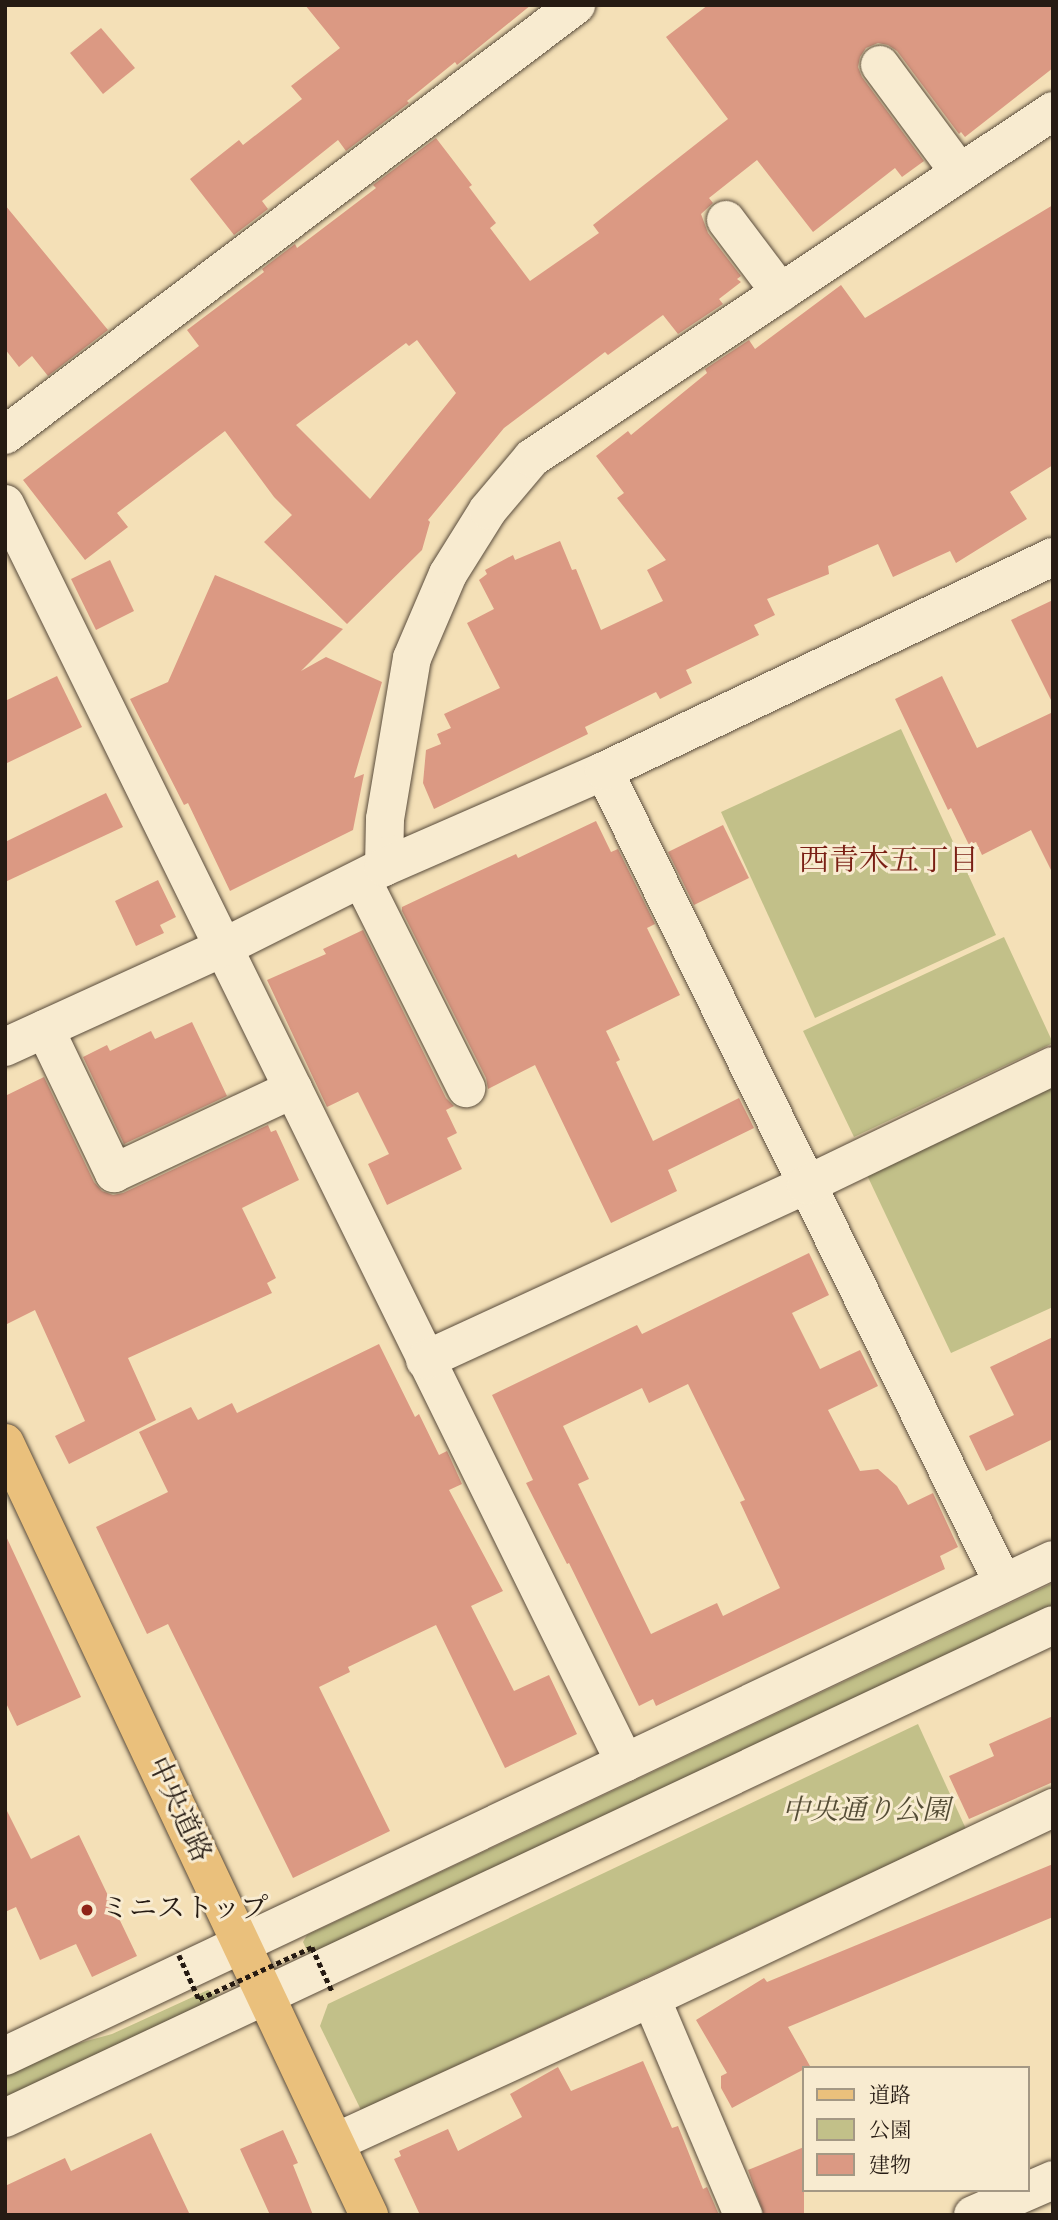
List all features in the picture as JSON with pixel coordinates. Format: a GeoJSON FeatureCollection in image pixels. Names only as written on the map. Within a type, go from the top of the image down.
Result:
{"type":"FeatureCollection","features":[{"type":"Feature","properties":{"kind":"main road","name":"中央道路"},"geometry":{"type":"LineString","coordinates":[[5,1443],[369,2215]]}},
{"type":"Feature","properties":{"kind":"street"},"geometry":{"type":"LineString","coordinates":[[5,435],[576,5]]}},
{"type":"Feature","properties":{"kind":"street"},"geometry":{"type":"LineString","coordinates":[[880,65],[960,173]]}},
{"type":"Feature","properties":{"kind":"street"},"geometry":{"type":"LineString","coordinates":[[466,1088],[373,874],[412,658],[448,574],[488,510],[532,458],[1053,111]]}},
{"type":"Feature","properties":{"kind":"street"},"geometry":{"type":"LineString","coordinates":[[726,220],[781,293]]}},
{"type":"Feature","properties":{"kind":"street"},"geometry":{"type":"LineString","coordinates":[[5,504],[625,1763]]}},
{"type":"Feature","properties":{"kind":"street"},"geometry":{"type":"LineString","coordinates":[[5,1047],[224,947],[373,874],[604,771],[1053,557]]}},
{"type":"Feature","properties":{"kind":"street"},"geometry":{"type":"LineString","coordinates":[[604,771],[1003,1583]]}},
{"type":"Feature","properties":{"kind":"street"},"geometry":{"type":"LineString","coordinates":[[45,1029],[114,1173],[293,1089]]}},
{"type":"Feature","properties":{"kind":"street"},"geometry":{"type":"LineString","coordinates":[[425,1360],[806,1185],[1053,1066]]}},
{"type":"Feature","properties":{"kind":"street"},"geometry":{"type":"LineString","coordinates":[[5,2056],[1053,1560]]}},
{"type":"Feature","properties":{"kind":"street"},"geometry":{"type":"LineString","coordinates":[[5,2118],[1053,1625]]}},
{"type":"Feature","properties":{"kind":"street"},"geometry":{"type":"LineString","coordinates":[[336,2142],[651,1998],[1053,1808]]}},
{"type":"Feature","properties":{"kind":"street"},"geometry":{"type":"LineString","coordinates":[[651,1998],[743,2215]]}},
{"type":"Feature","properties":{"kind":"street"},"geometry":{"type":"LineString","coordinates":[[1030,2190],[1053,2180]]}},
{"type":"Feature","properties":{"kind":"street"},"geometry":{"type":"LineString","coordinates":[[973,2215],[1026,2192]]}},
{"type":"Feature","properties":{"kind":"path"},"geometry":{"type":"LineString","coordinates":[[179,1955],[199,1999],[312,1947],[332,1992]]}},
{"type":"Feature","properties":{"kind":"green space"},"geometry":{"type":"Polygon","coordinates":[[[901,729],[996,935],[815,1018],[721,812],[901,729]]]}},
{"type":"Feature","properties":{"kind":"green space"},"geometry":{"type":"Polygon","coordinates":[[[1004,937],[1053,1043],[854,1137],[803,1031],[1004,937]]]}},
{"type":"Feature","properties":{"kind":"green space"},"geometry":{"type":"Polygon","coordinates":[[[1053,1086],[1053,1307],[951,1353],[866,1173],[1053,1086]]]}},
{"type":"Feature","properties":{"kind":"green space"},"geometry":{"type":"Polygon","coordinates":[[[1053,1583],[1053,1609],[319,1956],[308,1953],[303,1942],[307,1935],[1053,1583]]]}},
{"type":"Feature","properties":{"kind":"green space","name":"中央通り公園"},"geometry":{"type":"Polygon","coordinates":[[[918,1724],[966,1829],[361,2110],[320,2026],[328,2004],[918,1724]]]}},
{"type":"Feature","properties":{"kind":"green space"},"geometry":{"type":"Polygon","coordinates":[[[208,1990],[217,1996],[218,2002],[5,2106],[5,2074],[65,2047],[112,2034],[208,1990]]]}},
{"type":"Feature","properties":{"kind":"building"},"geometry":{"type":"Polygon","coordinates":[[[305,5],[531,5],[457,65],[455,62],[407,101],[409,103],[346,151],[338,140],[262,201],[268,209],[234,235],[190,179],[239,140],[243,145],[302,99],[291,86],[340,48],[305,5]]]}},
{"type":"Feature","properties":{"kind":"building"},"geometry":{"type":"Polygon","coordinates":[[[708,5],[1053,5],[1053,68],[965,137],[961,132],[959,134],[897,51],[878,43],[866,48],[858,67],[862,77],[924,161],[902,177],[895,168],[813,232],[757,160],[709,198],[713,203],[701,214],[708,233],[741,276],[737,279],[741,282],[719,299],[723,304],[678,334],[663,315],[608,355],[605,352],[504,428],[428,520],[430,522],[422,550],[347,624],[264,542],[292,515],[274,497],[225,431],[117,513],[128,527],[85,560],[23,480],[199,346],[187,330],[264,272],[262,269],[295,244],[297,248],[376,188],[373,185],[436,138],[472,185],[469,187],[496,223],[490,228],[530,281],[599,233],[593,225],[728,119],[666,37],[708,5]],[[417,340],[409,346],[406,343],[296,425],[370,499],[456,393],[417,340]]]}},
{"type":"Feature","properties":{"kind":"building"},"geometry":{"type":"Polygon","coordinates":[[[101,28],[135,68],[103,94],[70,53],[101,28]]]}},
{"type":"Feature","properties":{"kind":"building"},"geometry":{"type":"Polygon","coordinates":[[[5,205],[108,330],[48,376],[32,356],[19,367],[5,349],[5,205]]]}},
{"type":"Feature","properties":{"kind":"building"},"geometry":{"type":"Polygon","coordinates":[[[1053,205],[1053,465],[1010,492],[1027,519],[956,563],[950,551],[893,577],[878,544],[828,566],[829,574],[767,599],[775,615],[754,625],[759,635],[686,670],[692,683],[660,699],[656,692],[585,727],[588,734],[434,809],[423,783],[426,750],[441,744],[437,734],[451,728],[444,714],[500,688],[467,623],[494,609],[479,580],[487,574],[485,570],[513,555],[515,560],[560,541],[572,570],[576,569],[601,630],[663,601],[647,570],[666,560],[617,498],[624,493],[596,456],[628,431],[631,435],[707,373],[705,369],[749,340],[755,349],[841,285],[865,318],[1053,205]]]}},
{"type":"Feature","properties":{"kind":"building"},"geometry":{"type":"Polygon","coordinates":[[[110,560],[134,611],[96,630],[71,579],[110,560]]]}},
{"type":"Feature","properties":{"kind":"building"},"geometry":{"type":"Polygon","coordinates":[[[215,575],[343,629],[301,671],[326,657],[382,682],[354,778],[364,774],[353,830],[230,891],[188,803],[184,805],[130,699],[168,682],[215,575]]]}},
{"type":"Feature","properties":{"kind":"building"},"geometry":{"type":"Polygon","coordinates":[[[1053,600],[1053,704],[1011,620],[1053,600]]]}},
{"type":"Feature","properties":{"kind":"building"},"geometry":{"type":"Polygon","coordinates":[[[57,676],[82,727],[5,764],[5,701],[57,676]]]}},
{"type":"Feature","properties":{"kind":"building"},"geometry":{"type":"Polygon","coordinates":[[[942,676],[977,748],[1053,712],[1053,874],[1031,830],[982,855],[976,842],[969,845],[951,808],[948,810],[895,699],[942,676]]]}},
{"type":"Feature","properties":{"kind":"building"},"geometry":{"type":"Polygon","coordinates":[[[106,793],[123,827],[5,882],[5,842],[106,793]]]}},
{"type":"Feature","properties":{"kind":"building"},"geometry":{"type":"Polygon","coordinates":[[[596,821],[611,852],[618,849],[655,924],[647,928],[680,995],[606,1031],[620,1060],[616,1062],[653,1141],[739,1098],[754,1128],[668,1170],[677,1191],[611,1223],[535,1065],[488,1089],[486,1078],[402,911],[402,907],[438,890],[516,854],[518,858],[596,821]]]}},
{"type":"Feature","properties":{"kind":"building"},"geometry":{"type":"Polygon","coordinates":[[[723,825],[749,878],[694,905],[668,852],[723,825]]]}},
{"type":"Feature","properties":{"kind":"building"},"geometry":{"type":"Polygon","coordinates":[[[158,880],[176,917],[160,925],[164,933],[136,946],[115,901],[158,880]]]}},
{"type":"Feature","properties":{"kind":"building"},"geometry":{"type":"Polygon","coordinates":[[[363,930],[446,1098],[454,1106],[446,1110],[457,1133],[447,1138],[462,1169],[387,1205],[368,1164],[389,1154],[358,1092],[327,1107],[267,980],[326,954],[323,949],[363,930]]]}},
{"type":"Feature","properties":{"kind":"building"},"geometry":{"type":"Polygon","coordinates":[[[192,1022],[227,1096],[124,1144],[83,1057],[107,1045],[110,1051],[151,1031],[155,1039],[192,1022]]]}},
{"type":"Feature","properties":{"kind":"building"},"geometry":{"type":"Polygon","coordinates":[[[44,1077],[94,1182],[102,1191],[113,1195],[123,1193],[268,1125],[271,1132],[276,1130],[299,1180],[242,1208],[276,1278],[267,1283],[272,1293],[128,1358],[156,1420],[69,1464],[55,1436],[85,1421],[35,1310],[5,1325],[5,1096],[44,1077]]]}},
{"type":"Feature","properties":{"kind":"building"},"geometry":{"type":"Polygon","coordinates":[[[809,1253],[829,1295],[792,1313],[820,1369],[860,1350],[878,1386],[828,1410],[860,1471],[878,1469],[897,1486],[908,1505],[933,1493],[958,1547],[940,1556],[945,1569],[656,1706],[653,1699],[639,1706],[569,1563],[567,1564],[526,1483],[533,1480],[492,1395],[637,1325],[642,1334],[809,1253]],[[688,1384],[649,1403],[642,1388],[563,1426],[589,1479],[578,1484],[651,1634],[717,1603],[723,1616],[780,1588],[740,1502],[745,1500],[688,1384]]]}},
{"type":"Feature","properties":{"kind":"building"},"geometry":{"type":"Polygon","coordinates":[[[1053,1337],[1053,1439],[986,1471],[969,1436],[1014,1415],[990,1367],[1053,1337]]]}},
{"type":"Feature","properties":{"kind":"building"},"geometry":{"type":"Polygon","coordinates":[[[379,1344],[415,1417],[419,1414],[439,1455],[447,1451],[462,1484],[449,1490],[503,1591],[471,1606],[514,1691],[549,1675],[577,1734],[505,1768],[436,1625],[348,1667],[350,1672],[319,1687],[390,1831],[293,1878],[168,1624],[147,1634],[96,1527],[168,1492],[139,1432],[191,1407],[198,1420],[232,1403],[237,1413],[379,1344]]]}},
{"type":"Feature","properties":{"kind":"building"},"geometry":{"type":"Polygon","coordinates":[[[5,1534],[81,1697],[17,1726],[5,1701],[5,1534]]]}},
{"type":"Feature","properties":{"kind":"building"},"geometry":{"type":"Polygon","coordinates":[[[1053,1716],[1053,1782],[969,1819],[949,1776],[994,1756],[989,1744],[1053,1716]]]}},
{"type":"Feature","properties":{"kind":"building"},"geometry":{"type":"Polygon","coordinates":[[[5,1807],[31,1859],[79,1835],[137,1956],[92,1977],[76,1944],[40,1960],[16,1907],[5,1912],[5,1807]]]}},
{"type":"Feature","properties":{"kind":"building"},"geometry":{"type":"Polygon","coordinates":[[[1053,1864],[1053,1917],[788,2027],[810,2066],[802,2066],[802,2070],[732,2108],[721,2088],[721,2076],[727,2073],[696,2020],[764,1978],[767,1982],[1053,1864]]]}},
{"type":"Feature","properties":{"kind":"building"},"geometry":{"type":"Polygon","coordinates":[[[643,2061],[672,2128],[678,2126],[703,2189],[707,2187],[719,2215],[420,2215],[394,2159],[401,2156],[399,2151],[448,2129],[458,2151],[522,2117],[510,2094],[558,2067],[571,2091],[643,2061]]]}},
{"type":"Feature","properties":{"kind":"building"},"geometry":{"type":"Polygon","coordinates":[[[283,2130],[298,2163],[293,2165],[313,2215],[270,2215],[240,2149],[283,2130]]]}},
{"type":"Feature","properties":{"kind":"building"},"geometry":{"type":"Polygon","coordinates":[[[151,2133],[190,2215],[5,2215],[5,2186],[65,2158],[71,2171],[151,2133]]]}},
{"type":"Feature","properties":{"kind":"building"},"geometry":{"type":"Polygon","coordinates":[[[802,2148],[804,2215],[764,2215],[748,2170],[802,2148]]]}},
{"type":"Feature","properties":{"kind":"place","name":"ミニストップ"},"geometry":{"type":"Point","coordinates":[87,1910]}},
{"type":"Feature","properties":{"kind":"district","name":"西青木五丁目"},"geometry":{"type":"Point","coordinates":[889,862]}}]}
